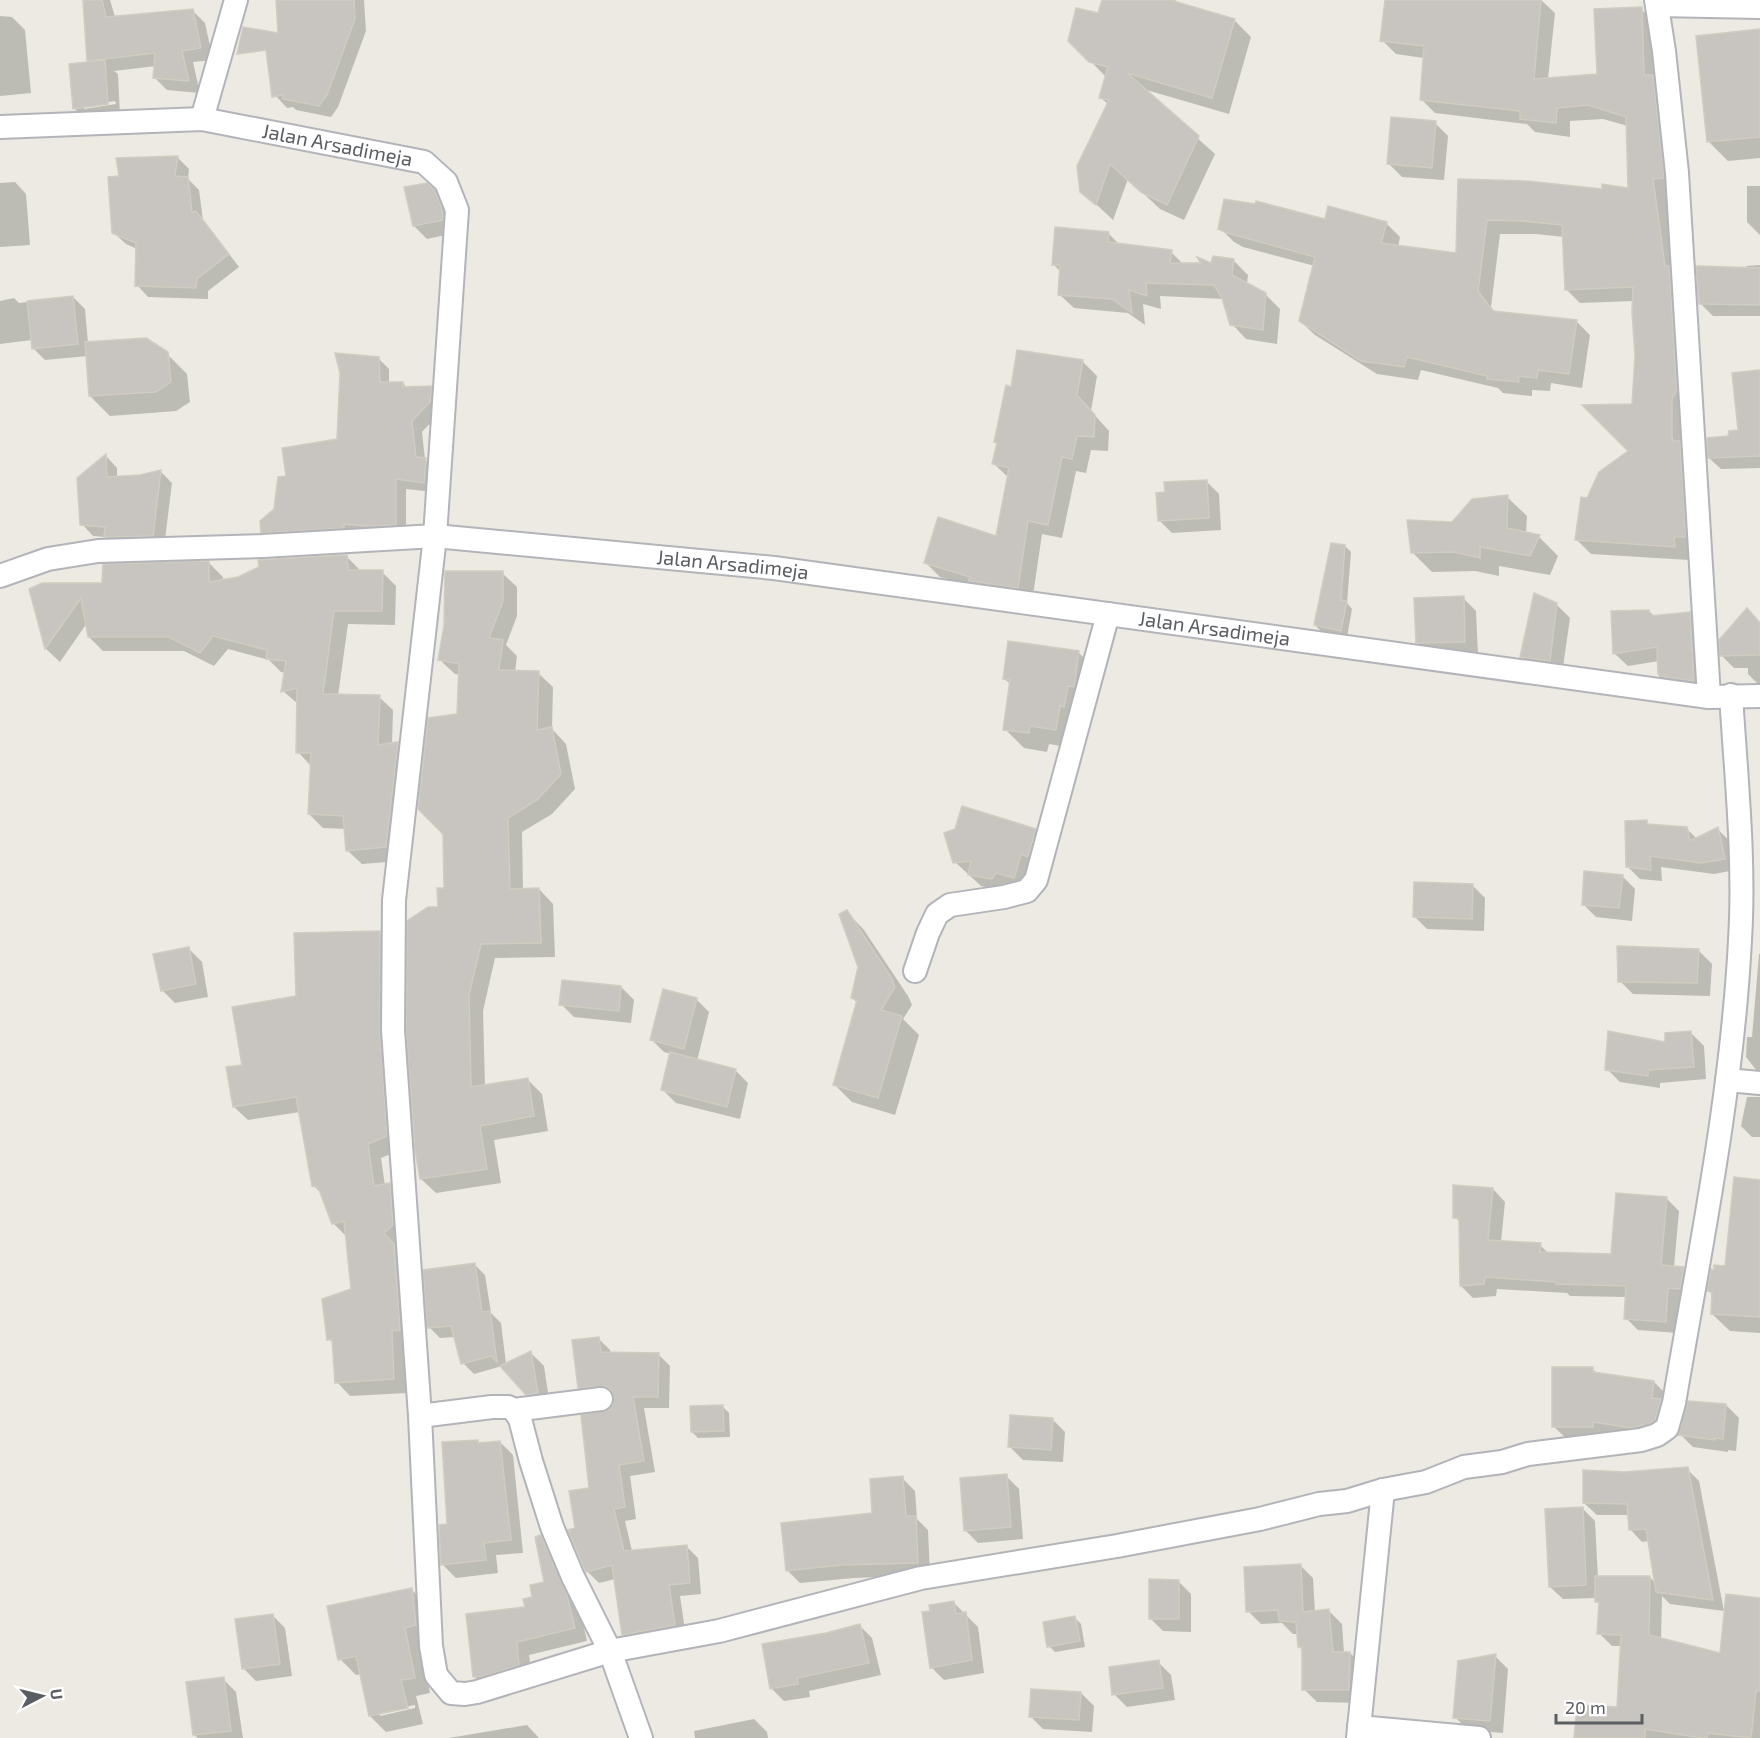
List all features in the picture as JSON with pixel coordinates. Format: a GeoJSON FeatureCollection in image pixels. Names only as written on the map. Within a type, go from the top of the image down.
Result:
{"type":"FeatureCollection","features":[{"type":"Feature","properties":{"kind":"street"},"geometry":{"type":"LineString","coordinates":[[202,119],[236,0]]}},
{"type":"Feature","properties":{"kind":"street"},"geometry":{"type":"LineString","coordinates":[[0,576],[48,559],[98,551],[263,546],[435,536],[394,900],[393,1030],[420,1416],[431,1646],[435,1670],[443,1685],[451,1693],[477,1692],[610,1652],[718,1632],[921,1578],[1117,1546],[1249,1521],[1426,1482],[1464,1467],[1502,1462],[1528,1454],[1641,1440],[1657,1435],[1667,1428],[1674,1403],[1727,1080],[1740,939],[1740,843],[1720,696],[1677,173],[1664,51],[1656,2],[1760,7]]}},
{"type":"Feature","properties":{"kind":"street","name":"Jalan Arsadimeja"},"geometry":{"type":"LineString","coordinates":[[0,127],[202,119],[424,162],[446,182],[457,210],[435,536],[774,568],[1720,696],[1760,696]]}},
{"type":"Feature","properties":{"kind":"street"},"geometry":{"type":"LineString","coordinates":[[915,971],[928,933],[938,914],[950,905],[1027,891],[1036,880],[1108,614]]}},
{"type":"Feature","properties":{"kind":"street"},"geometry":{"type":"LineString","coordinates":[[1727,1080],[1760,1083]]}},
{"type":"Feature","properties":{"kind":"street"},"geometry":{"type":"LineString","coordinates":[[514,1410],[601,1399]]}},
{"type":"Feature","properties":{"kind":"street"},"geometry":{"type":"LineString","coordinates":[[420,1416],[492,1407],[508,1407],[514,1410],[520,1419],[552,1527],[573,1577],[610,1652],[641,1738]]}},
{"type":"Feature","properties":{"kind":"street"},"geometry":{"type":"LineString","coordinates":[[1383,1490],[1359,1732],[1479,1738]]}},
{"type":"Feature","properties":{"kind":"building"},"geometry":{"type":"Polygon","coordinates":[[[83,0],[102,0],[106,17],[193,9],[201,48],[182,51],[189,81],[153,78],[155,53],[87,61],[83,0]]]}},
{"type":"Feature","properties":{"kind":"building"},"geometry":{"type":"Polygon","coordinates":[[[276,0],[354,0],[355,19],[327,95],[319,106],[283,99],[283,95],[272,97],[266,50],[237,54],[243,27],[278,33],[276,0]]]}},
{"type":"Feature","properties":{"kind":"building"},"geometry":{"type":"Polygon","coordinates":[[[1102,0],[1170,0],[1235,19],[1212,98],[1127,73],[1199,136],[1167,205],[1141,192],[1110,164],[1096,205],[1080,192],[1077,166],[1109,100],[1099,98],[1108,67],[1089,62],[1068,41],[1076,8],[1098,13],[1102,0]]]}},
{"type":"Feature","properties":{"kind":"building"},"geometry":{"type":"Polygon","coordinates":[[[1385,0],[1541,0],[1534,79],[1597,74],[1594,9],[1642,7],[1644,75],[1653,75],[1664,174],[1664,178],[1653,179],[1665,266],[1669,266],[1677,390],[1672,398],[1672,437],[1673,441],[1680,441],[1686,535],[1685,537],[1674,537],[1675,547],[1575,540],[1581,497],[1587,498],[1599,472],[1628,451],[1582,405],[1632,404],[1635,356],[1633,287],[1565,290],[1562,225],[1487,220],[1478,291],[1493,311],[1577,320],[1569,374],[1538,370],[1537,378],[1518,376],[1519,382],[1487,379],[1487,376],[1407,357],[1404,367],[1361,361],[1299,321],[1315,257],[1218,229],[1224,199],[1255,204],[1256,201],[1325,219],[1328,206],[1387,222],[1381,243],[1456,253],[1458,179],[1527,181],[1602,189],[1602,184],[1628,188],[1626,117],[1588,105],[1557,108],[1556,123],[1520,119],[1520,111],[1420,100],[1424,46],[1380,41],[1385,0]]]}},
{"type":"Feature","properties":{"kind":"building"},"geometry":{"type":"Polygon","coordinates":[[[1760,29],[1760,137],[1707,142],[1696,36],[1760,29]]]}},
{"type":"Feature","properties":{"kind":"building"},"geometry":{"type":"Polygon","coordinates":[[[105,60],[108,104],[73,109],[69,64],[105,60]]]}},
{"type":"Feature","properties":{"kind":"building"},"geometry":{"type":"Polygon","coordinates":[[[1391,117],[1436,121],[1432,168],[1387,164],[1391,117]]]}},
{"type":"Feature","properties":{"kind":"building"},"geometry":{"type":"Polygon","coordinates":[[[178,156],[175,176],[188,177],[192,212],[196,211],[229,254],[197,279],[196,288],[135,286],[136,243],[112,233],[108,177],[119,176],[116,158],[178,156]]]}},
{"type":"Feature","properties":{"kind":"building"},"geometry":{"type":"Polygon","coordinates":[[[427,183],[435,190],[442,209],[443,220],[413,226],[404,187],[427,183]]]}},
{"type":"Feature","properties":{"kind":"building"},"geometry":{"type":"Polygon","coordinates":[[[1055,227],[1109,232],[1108,242],[1172,250],[1170,263],[1201,263],[1197,257],[1211,263],[1213,256],[1234,259],[1232,275],[1266,293],[1263,330],[1230,325],[1222,298],[1214,285],[1146,283],[1147,296],[1129,290],[1132,313],[1112,299],[1058,295],[1060,265],[1052,265],[1055,227]]]}},
{"type":"Feature","properties":{"kind":"building"},"geometry":{"type":"Polygon","coordinates":[[[1696,266],[1760,268],[1760,305],[1699,304],[1696,266]]]}},
{"type":"Feature","properties":{"kind":"building"},"geometry":{"type":"Polygon","coordinates":[[[73,296],[78,344],[32,349],[27,301],[73,296]]]}},
{"type":"Feature","properties":{"kind":"building"},"geometry":{"type":"Polygon","coordinates":[[[146,338],[168,352],[171,382],[156,392],[89,396],[85,342],[146,338]]]}},
{"type":"Feature","properties":{"kind":"building"},"geometry":{"type":"Polygon","coordinates":[[[1017,350],[1083,360],[1077,395],[1095,415],[1094,437],[1077,436],[1072,459],[1062,457],[1048,525],[1028,521],[1018,588],[969,581],[970,577],[924,563],[938,517],[996,536],[1009,468],[992,464],[997,443],[994,442],[1006,385],[1011,387],[1017,350]]]}},
{"type":"Feature","properties":{"kind":"building"},"geometry":{"type":"Polygon","coordinates":[[[335,353],[379,357],[380,382],[403,382],[403,387],[432,386],[430,402],[412,421],[416,457],[426,458],[424,483],[396,479],[396,525],[344,524],[344,528],[261,533],[260,521],[274,509],[278,477],[286,476],[282,448],[337,439],[340,373],[335,353]]]}},
{"type":"Feature","properties":{"kind":"building"},"geometry":{"type":"Polygon","coordinates":[[[1760,370],[1760,456],[1708,458],[1707,438],[1728,436],[1729,431],[1738,430],[1732,373],[1760,370]]]}},
{"type":"Feature","properties":{"kind":"building"},"geometry":{"type":"Polygon","coordinates":[[[106,454],[107,477],[140,475],[161,470],[153,536],[104,537],[105,527],[80,525],[77,478],[106,454]]]}},
{"type":"Feature","properties":{"kind":"building"},"geometry":{"type":"Polygon","coordinates":[[[1207,480],[1209,518],[1158,521],[1156,493],[1165,492],[1164,482],[1207,480]]]}},
{"type":"Feature","properties":{"kind":"building"},"geometry":{"type":"Polygon","coordinates":[[[1508,495],[1507,528],[1540,535],[1530,556],[1480,547],[1480,558],[1454,552],[1411,553],[1407,520],[1452,522],[1472,499],[1508,495]]]}},
{"type":"Feature","properties":{"kind":"building"},"geometry":{"type":"Polygon","coordinates":[[[1331,543],[1345,545],[1341,600],[1347,601],[1341,631],[1314,625],[1331,543]]]}},
{"type":"Feature","properties":{"kind":"building"},"geometry":{"type":"Polygon","coordinates":[[[347,555],[348,570],[383,570],[382,611],[334,611],[323,694],[380,695],[378,745],[398,742],[386,847],[346,851],[343,816],[308,814],[311,753],[296,753],[297,688],[281,692],[286,661],[266,659],[267,650],[213,636],[200,653],[169,637],[88,637],[81,598],[45,649],[29,589],[42,583],[102,583],[103,564],[209,561],[209,582],[238,577],[259,567],[258,560],[347,555]]]}},
{"type":"Feature","properties":{"kind":"building"},"geometry":{"type":"Polygon","coordinates":[[[445,571],[503,571],[503,601],[489,638],[503,640],[499,670],[539,671],[537,730],[552,727],[561,774],[537,800],[508,818],[510,889],[539,888],[541,943],[481,944],[469,995],[471,1087],[528,1078],[534,1116],[480,1126],[487,1169],[420,1179],[415,1150],[406,1030],[407,921],[428,907],[438,907],[437,888],[444,888],[443,834],[418,809],[428,718],[457,714],[459,664],[438,660],[444,626],[445,571]]]}},
{"type":"Feature","properties":{"kind":"building"},"geometry":{"type":"Polygon","coordinates":[[[1534,593],[1557,603],[1550,661],[1520,657],[1534,593]]]}},
{"type":"Feature","properties":{"kind":"building"},"geometry":{"type":"Polygon","coordinates":[[[1464,596],[1465,642],[1416,643],[1414,598],[1464,596]]]}},
{"type":"Feature","properties":{"kind":"building"},"geometry":{"type":"Polygon","coordinates":[[[1747,608],[1760,623],[1760,655],[1720,656],[1719,640],[1747,608]]]}},
{"type":"Feature","properties":{"kind":"building"},"geometry":{"type":"Polygon","coordinates":[[[1649,610],[1650,616],[1690,612],[1694,681],[1658,674],[1657,647],[1613,654],[1611,611],[1649,610]]]}},
{"type":"Feature","properties":{"kind":"building"},"geometry":{"type":"Polygon","coordinates":[[[1008,641],[1079,651],[1074,687],[1068,686],[1064,707],[1060,706],[1056,730],[1030,726],[1029,733],[1003,730],[1010,680],[1003,679],[1008,641]]]}},
{"type":"Feature","properties":{"kind":"building"},"geometry":{"type":"Polygon","coordinates":[[[962,806],[1036,829],[1028,857],[1021,854],[1014,878],[996,873],[992,879],[968,875],[971,861],[953,863],[944,833],[955,829],[962,806]]]}},
{"type":"Feature","properties":{"kind":"building"},"geometry":{"type":"Polygon","coordinates":[[[1647,820],[1647,824],[1687,827],[1690,841],[1718,827],[1725,859],[1701,863],[1650,856],[1651,870],[1626,867],[1625,821],[1647,820]]]}},
{"type":"Feature","properties":{"kind":"building"},"geometry":{"type":"Polygon","coordinates":[[[1584,871],[1623,875],[1619,908],[1582,905],[1584,871]]]}},
{"type":"Feature","properties":{"kind":"building"},"geometry":{"type":"Polygon","coordinates":[[[1414,882],[1473,884],[1472,919],[1413,917],[1414,882]]]}},
{"type":"Feature","properties":{"kind":"building"},"geometry":{"type":"Polygon","coordinates":[[[847,910],[891,977],[895,987],[881,1010],[902,1016],[878,1098],[833,1085],[857,1000],[851,998],[858,967],[839,914],[847,910]]]}},
{"type":"Feature","properties":{"kind":"building"},"geometry":{"type":"Polygon","coordinates":[[[380,931],[380,1031],[387,1136],[368,1144],[374,1186],[390,1183],[393,1225],[384,1233],[394,1244],[400,1330],[392,1331],[394,1379],[335,1383],[332,1339],[327,1340],[322,1299],[351,1289],[344,1221],[332,1224],[318,1187],[312,1186],[296,1097],[233,1107],[226,1067],[242,1065],[232,1007],[296,996],[294,933],[380,931]]]}},
{"type":"Feature","properties":{"kind":"building"},"geometry":{"type":"Polygon","coordinates":[[[1617,946],[1699,949],[1697,983],[1618,982],[1617,946]]]}},
{"type":"Feature","properties":{"kind":"building"},"geometry":{"type":"Polygon","coordinates":[[[189,947],[196,984],[161,991],[153,954],[189,947]]]}},
{"type":"Feature","properties":{"kind":"building"},"geometry":{"type":"Polygon","coordinates":[[[562,980],[621,986],[619,1011],[559,1005],[562,980]]]}},
{"type":"Feature","properties":{"kind":"building"},"geometry":{"type":"Polygon","coordinates":[[[663,989],[697,998],[684,1049],[650,1040],[663,989]]]}},
{"type":"Feature","properties":{"kind":"building"},"geometry":{"type":"Polygon","coordinates":[[[1608,1031],[1665,1042],[1665,1033],[1691,1031],[1694,1067],[1648,1070],[1648,1076],[1605,1070],[1608,1031]]]}},
{"type":"Feature","properties":{"kind":"building"},"geometry":{"type":"Polygon","coordinates":[[[670,1052],[736,1069],[727,1107],[661,1090],[670,1052]]]}},
{"type":"Feature","properties":{"kind":"building"},"geometry":{"type":"Polygon","coordinates":[[[1734,1177],[1760,1180],[1760,1317],[1711,1314],[1712,1292],[1707,1291],[1711,1269],[1714,1270],[1714,1265],[1725,1266],[1734,1177]]]}},
{"type":"Feature","properties":{"kind":"building"},"geometry":{"type":"Polygon","coordinates":[[[1453,1185],[1493,1188],[1488,1240],[1541,1243],[1540,1252],[1611,1254],[1616,1193],[1667,1197],[1661,1265],[1684,1267],[1680,1289],[1668,1288],[1666,1322],[1624,1319],[1626,1286],[1556,1284],[1556,1282],[1485,1277],[1484,1284],[1460,1286],[1459,1218],[1453,1218],[1453,1185]]]}},
{"type":"Feature","properties":{"kind":"building"},"geometry":{"type":"Polygon","coordinates":[[[475,1263],[482,1312],[490,1311],[497,1362],[491,1356],[461,1364],[451,1326],[427,1328],[423,1270],[475,1263]]]}},
{"type":"Feature","properties":{"kind":"building"},"geometry":{"type":"Polygon","coordinates":[[[599,1337],[601,1352],[659,1353],[658,1397],[633,1397],[644,1461],[619,1465],[625,1507],[614,1509],[624,1551],[687,1545],[690,1583],[669,1585],[675,1625],[622,1635],[612,1565],[586,1572],[568,1530],[575,1528],[569,1491],[589,1488],[581,1415],[609,1410],[614,1398],[612,1391],[606,1386],[578,1388],[572,1340],[599,1337]]]}},
{"type":"Feature","properties":{"kind":"building"},"geometry":{"type":"Polygon","coordinates":[[[531,1351],[538,1393],[526,1395],[500,1366],[531,1351]]]}},
{"type":"Feature","properties":{"kind":"building"},"geometry":{"type":"Polygon","coordinates":[[[1552,1367],[1593,1367],[1593,1372],[1654,1381],[1652,1398],[1661,1399],[1655,1420],[1631,1428],[1593,1422],[1593,1427],[1552,1427],[1552,1367]]]}},
{"type":"Feature","properties":{"kind":"building"},"geometry":{"type":"Polygon","coordinates":[[[1688,1401],[1726,1404],[1723,1439],[1678,1435],[1688,1401]]]}},
{"type":"Feature","properties":{"kind":"building"},"geometry":{"type":"Polygon","coordinates":[[[723,1405],[724,1431],[691,1432],[690,1406],[723,1405]]]}},
{"type":"Feature","properties":{"kind":"building"},"geometry":{"type":"Polygon","coordinates":[[[1010,1415],[1053,1418],[1051,1450],[1008,1447],[1010,1415]]]}},
{"type":"Feature","properties":{"kind":"building"},"geometry":{"type":"Polygon","coordinates":[[[478,1440],[478,1443],[500,1441],[511,1540],[484,1543],[486,1560],[441,1565],[439,1525],[447,1524],[442,1442],[478,1440]]]}},
{"type":"Feature","properties":{"kind":"building"},"geometry":{"type":"Polygon","coordinates":[[[1688,1467],[1713,1600],[1656,1592],[1646,1529],[1629,1530],[1627,1504],[1583,1503],[1583,1470],[1624,1472],[1688,1467]]]}},
{"type":"Feature","properties":{"kind":"building"},"geometry":{"type":"Polygon","coordinates":[[[1007,1474],[1011,1527],[964,1531],[960,1478],[1007,1474]]]}},
{"type":"Feature","properties":{"kind":"building"},"geometry":{"type":"Polygon","coordinates":[[[903,1476],[906,1516],[916,1516],[918,1563],[841,1565],[786,1571],[781,1523],[872,1513],[870,1479],[903,1476]]]}},
{"type":"Feature","properties":{"kind":"building"},"geometry":{"type":"Polygon","coordinates":[[[1583,1507],[1586,1585],[1549,1587],[1545,1509],[1583,1507]]]}},
{"type":"Feature","properties":{"kind":"building"},"geometry":{"type":"Polygon","coordinates":[[[541,1535],[567,1595],[575,1628],[517,1642],[519,1665],[485,1676],[473,1677],[466,1614],[525,1607],[523,1599],[532,1597],[530,1585],[544,1582],[535,1537],[541,1535]]]}},
{"type":"Feature","properties":{"kind":"building"},"geometry":{"type":"Polygon","coordinates":[[[1301,1564],[1303,1612],[1329,1609],[1333,1652],[1350,1652],[1349,1690],[1302,1690],[1302,1647],[1298,1647],[1296,1622],[1279,1621],[1278,1610],[1246,1612],[1244,1567],[1301,1564]]]}},
{"type":"Feature","properties":{"kind":"building"},"geometry":{"type":"Polygon","coordinates":[[[1595,1576],[1650,1576],[1649,1635],[1720,1653],[1726,1594],[1760,1598],[1760,1691],[1756,1691],[1751,1738],[1708,1733],[1707,1738],[1702,1738],[1645,1729],[1645,1738],[1574,1738],[1577,1705],[1617,1707],[1621,1635],[1597,1634],[1599,1602],[1595,1602],[1595,1576]]]}},
{"type":"Feature","properties":{"kind":"building"},"geometry":{"type":"Polygon","coordinates":[[[1149,1579],[1179,1580],[1179,1619],[1149,1619],[1149,1579]]]}},
{"type":"Feature","properties":{"kind":"building"},"geometry":{"type":"Polygon","coordinates":[[[412,1588],[416,1625],[405,1628],[415,1678],[401,1680],[408,1708],[369,1716],[356,1656],[338,1660],[327,1606],[412,1588]]]}},
{"type":"Feature","properties":{"kind":"building"},"geometry":{"type":"Polygon","coordinates":[[[954,1601],[956,1614],[966,1612],[972,1660],[930,1668],[922,1612],[930,1611],[929,1605],[954,1601]]]}},
{"type":"Feature","properties":{"kind":"building"},"geometry":{"type":"Polygon","coordinates":[[[273,1614],[280,1664],[242,1669],[235,1619],[273,1614]]]}},
{"type":"Feature","properties":{"kind":"building"},"geometry":{"type":"Polygon","coordinates":[[[1075,1616],[1080,1641],[1047,1647],[1043,1622],[1075,1616]]]}},
{"type":"Feature","properties":{"kind":"building"},"geometry":{"type":"Polygon","coordinates":[[[860,1624],[869,1663],[797,1678],[798,1684],[770,1689],[762,1644],[826,1633],[860,1624]]]}},
{"type":"Feature","properties":{"kind":"building"},"geometry":{"type":"Polygon","coordinates":[[[1496,1654],[1490,1721],[1453,1718],[1458,1661],[1496,1654]]]}},
{"type":"Feature","properties":{"kind":"building"},"geometry":{"type":"Polygon","coordinates":[[[1159,1660],[1163,1688],[1112,1695],[1109,1667],[1159,1660]]]}},
{"type":"Feature","properties":{"kind":"building"},"geometry":{"type":"Polygon","coordinates":[[[224,1677],[231,1731],[193,1735],[186,1682],[224,1677]]]}},
{"type":"Feature","properties":{"kind":"building"},"geometry":{"type":"Polygon","coordinates":[[[1031,1689],[1081,1692],[1079,1720],[1029,1717],[1031,1689]]]}}]}
